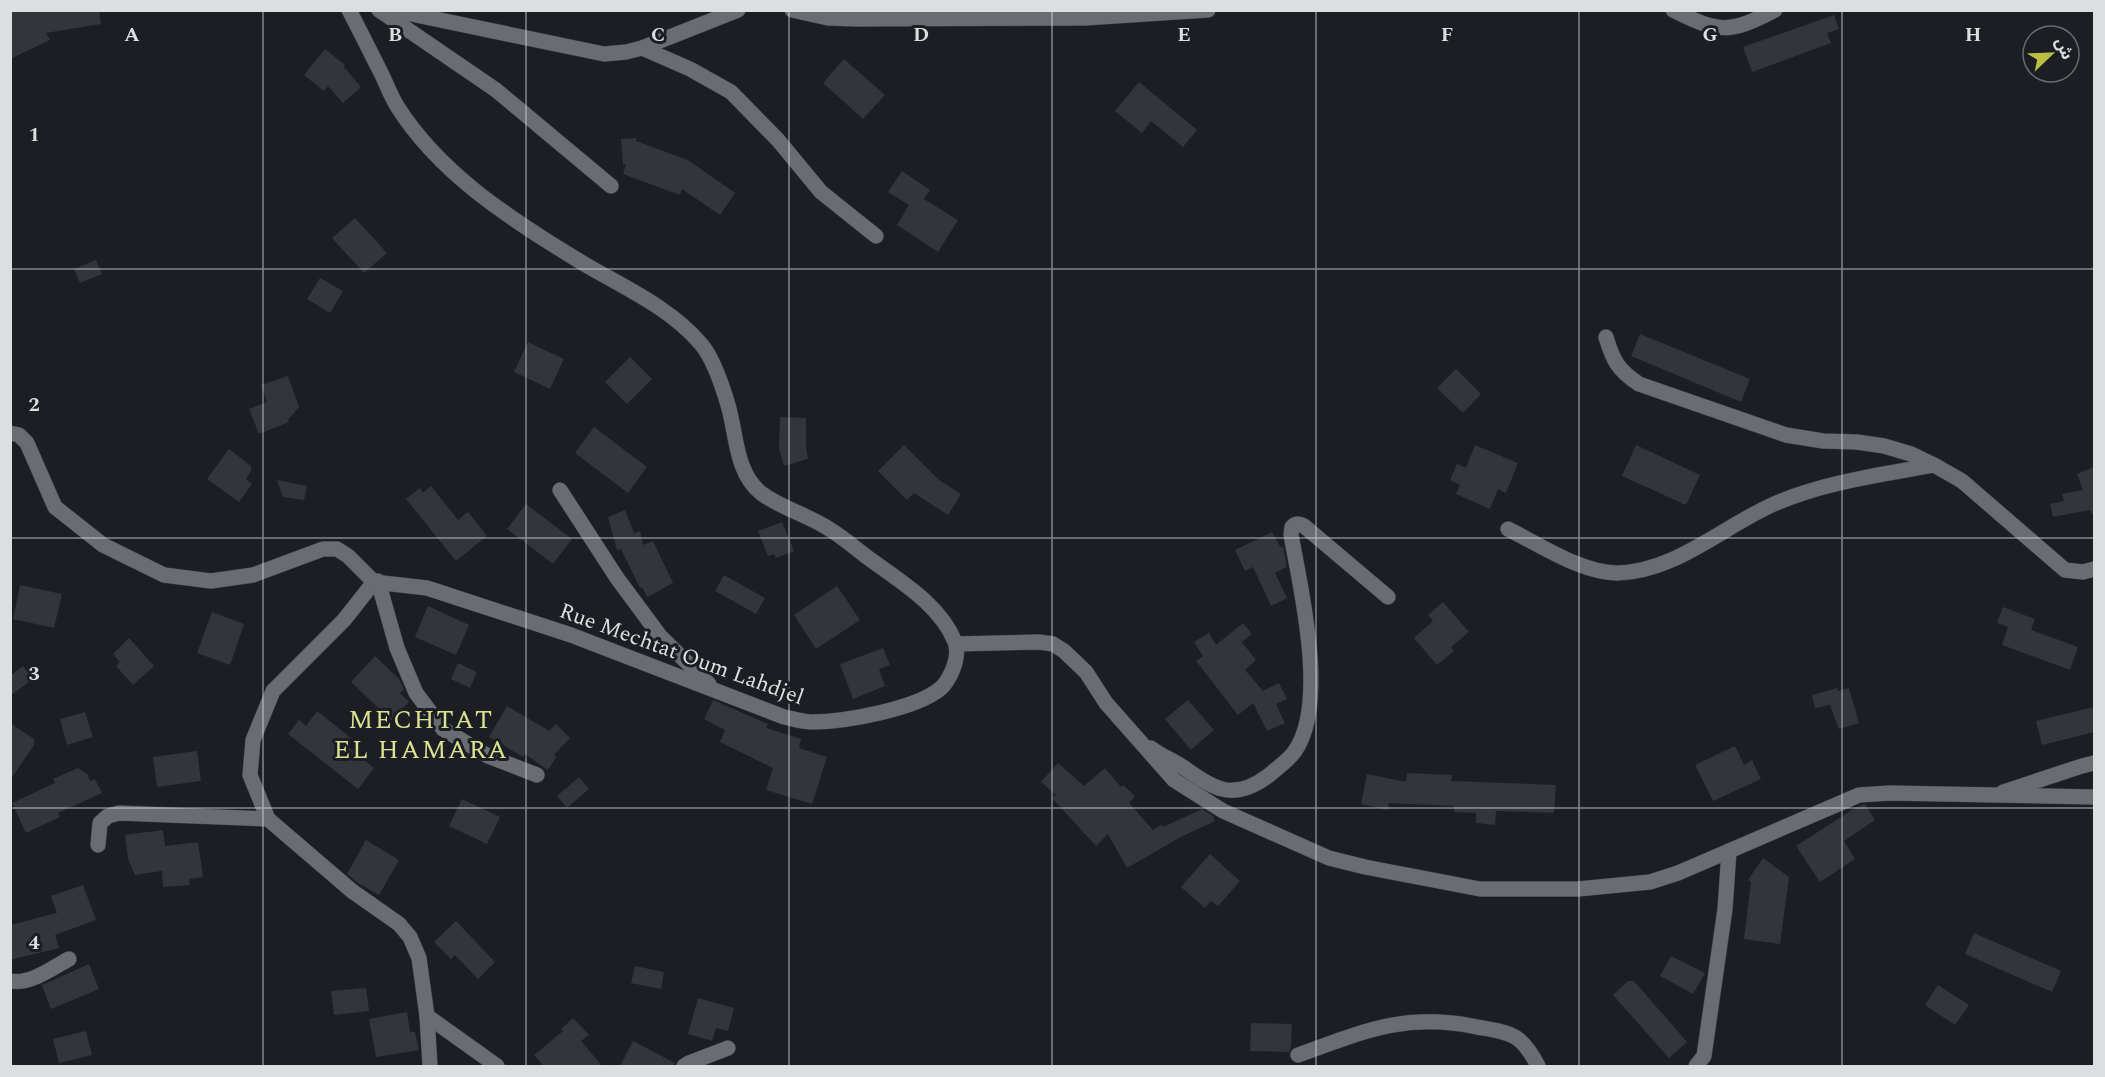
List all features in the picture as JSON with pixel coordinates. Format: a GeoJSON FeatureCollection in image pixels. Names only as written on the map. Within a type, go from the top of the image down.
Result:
{"type":"FeatureCollection","features":[{"type":"Feature","properties":{"kind":"street"},"geometry":{"type":"LineString","coordinates":[[349,10],[397,105],[421,139],[471,189],[574,258],[656,304],[703,346],[717,374],[728,406],[743,468],[750,482],[761,493],[787,509],[827,527],[923,600],[941,617],[956,644],[1039,642],[1053,644],[1064,651],[1086,672],[1106,703],[1174,780],[1224,811],[1329,858],[1376,870],[1479,889],[1578,889],[1650,882],[1678,873],[1859,795],[1890,793],[2094,797]]}},
{"type":"Feature","properties":{"kind":"street"},"geometry":{"type":"LineString","coordinates":[[379,10],[496,90],[611,186]]}},
{"type":"Feature","properties":{"kind":"street"},"geometry":{"type":"LineString","coordinates":[[392,10],[604,54],[642,48],[738,10]]}},
{"type":"Feature","properties":{"kind":"street"},"geometry":{"type":"LineString","coordinates":[[792,10],[828,18],[856,19],[1085,18],[1208,10]]}},
{"type":"Feature","properties":{"kind":"street"},"geometry":{"type":"LineString","coordinates":[[1673,10],[1708,26],[1723,29],[1753,22],[1775,10]]}},
{"type":"Feature","properties":{"kind":"street"},"geometry":{"type":"LineString","coordinates":[[642,48],[690,69],[731,92],[778,140],[821,192],[876,236]]}},
{"type":"Feature","properties":{"kind":"street"},"geometry":{"type":"LineString","coordinates":[[1606,337],[1618,369],[1639,384],[1786,435],[1823,441],[1884,446],[1911,454],[1962,482],[2065,570],[2083,572],[2094,568]]}},
{"type":"Feature","properties":{"kind":"street"},"geometry":{"type":"LineString","coordinates":[[10,434],[19,435],[27,443],[55,507],[103,546],[164,575],[211,581],[253,575],[323,549],[337,549],[348,556],[376,582],[397,648],[416,693],[442,729],[488,756],[537,775]]}},
{"type":"Feature","properties":{"kind":"street"},"geometry":{"type":"LineString","coordinates":[[1508,529],[1597,571],[1618,573],[1663,564],[1794,495],[1858,479],[1934,465]]}},
{"type":"Feature","properties":{"kind":"street"},"geometry":{"type":"LineString","coordinates":[[561,490],[617,578],[660,636],[714,689]]}},
{"type":"Feature","properties":{"kind":"street"},"geometry":{"type":"LineString","coordinates":[[1132,734],[1156,752],[1222,791],[1247,789],[1277,769],[1295,750],[1308,718],[1311,699],[1304,603],[1291,535],[1294,524],[1304,526],[1388,597]]}},
{"type":"Feature","properties":{"kind":"street"},"geometry":{"type":"LineString","coordinates":[[376,582],[344,620],[273,691],[253,740],[250,775],[268,819],[352,891],[399,924],[410,937],[419,958],[427,1016],[430,1066]]}},
{"type":"Feature","properties":{"kind":"street","name":"Rue Mechtat Oum Lahdjel"},"geometry":{"type":"LineString","coordinates":[[376,582],[427,588],[572,635],[784,717],[808,723],[832,722],[895,709],[926,699],[942,688],[950,678],[956,662],[956,644]]}},
{"type":"Feature","properties":{"kind":"street"},"geometry":{"type":"LineString","coordinates":[[1995,795],[2094,763]]}},
{"type":"Feature","properties":{"kind":"street"},"geometry":{"type":"LineString","coordinates":[[98,845],[100,823],[108,816],[119,813],[268,819]]}},
{"type":"Feature","properties":{"kind":"street"},"geometry":{"type":"LineString","coordinates":[[1696,1066],[1704,1056],[1725,909],[1730,850]]}},
{"type":"Feature","properties":{"kind":"street"},"geometry":{"type":"LineString","coordinates":[[10,981],[31,979],[69,959]]}},
{"type":"Feature","properties":{"kind":"street"},"geometry":{"type":"LineString","coordinates":[[427,1016],[497,1066]]}},
{"type":"Feature","properties":{"kind":"street"},"geometry":{"type":"LineString","coordinates":[[1298,1055],[1382,1027],[1410,1021],[1437,1021],[1498,1031],[1520,1039],[1538,1066]]}},
{"type":"Feature","properties":{"kind":"street"},"geometry":{"type":"LineString","coordinates":[[684,1066],[728,1048]]}},
{"type":"Feature","properties":{"kind":"building"},"geometry":{"type":"Polygon","coordinates":[[[10,10],[99,10],[101,24],[46,33],[50,40],[10,59],[10,10]]]}},
{"type":"Feature","properties":{"kind":"building"},"geometry":{"type":"Polygon","coordinates":[[[1834,15],[1839,29],[1827,33],[1831,43],[1752,72],[1743,47],[1834,15]]]}},
{"type":"Feature","properties":{"kind":"building"},"geometry":{"type":"Polygon","coordinates":[[[325,49],[345,65],[344,67],[361,87],[343,103],[328,86],[324,91],[304,75],[325,49]]]}},
{"type":"Feature","properties":{"kind":"building"},"geometry":{"type":"Polygon","coordinates":[[[844,59],[885,95],[863,119],[823,83],[844,59]]]}},
{"type":"Feature","properties":{"kind":"building"},"geometry":{"type":"Polygon","coordinates":[[[1139,82],[1197,130],[1183,147],[1151,121],[1142,133],[1115,111],[1139,82]]]}},
{"type":"Feature","properties":{"kind":"building"},"geometry":{"type":"Polygon","coordinates":[[[636,138],[636,141],[688,160],[735,193],[720,215],[682,189],[680,195],[623,174],[626,165],[623,164],[621,139],[636,138]]]}},
{"type":"Feature","properties":{"kind":"building"},"geometry":{"type":"Polygon","coordinates":[[[902,171],[930,190],[924,199],[958,220],[938,252],[897,225],[909,205],[888,192],[902,171]]]}},
{"type":"Feature","properties":{"kind":"building"},"geometry":{"type":"Polygon","coordinates":[[[355,218],[387,253],[364,273],[332,238],[355,218]]]}},
{"type":"Feature","properties":{"kind":"building"},"geometry":{"type":"Polygon","coordinates":[[[96,260],[102,274],[80,283],[74,269],[96,260]]]}},
{"type":"Feature","properties":{"kind":"building"},"geometry":{"type":"Polygon","coordinates":[[[320,278],[343,291],[330,313],[307,299],[320,278]]]}},
{"type":"Feature","properties":{"kind":"building"},"geometry":{"type":"Polygon","coordinates":[[[1640,334],[1750,379],[1741,402],[1631,356],[1640,334]]]}},
{"type":"Feature","properties":{"kind":"building"},"geometry":{"type":"Polygon","coordinates":[[[528,342],[564,359],[550,389],[514,372],[528,342]]]}},
{"type":"Feature","properties":{"kind":"building"},"geometry":{"type":"Polygon","coordinates":[[[630,357],[652,379],[627,404],[605,382],[630,357]]]}},
{"type":"Feature","properties":{"kind":"building"},"geometry":{"type":"Polygon","coordinates":[[[1456,369],[1481,394],[1463,413],[1437,388],[1456,369]]]}},
{"type":"Feature","properties":{"kind":"building"},"geometry":{"type":"Polygon","coordinates":[[[288,376],[299,407],[288,420],[289,422],[259,434],[249,409],[267,402],[261,385],[288,376]]]}},
{"type":"Feature","properties":{"kind":"building"},"geometry":{"type":"Polygon","coordinates":[[[780,417],[806,418],[808,459],[784,466],[779,448],[780,417]]]}},
{"type":"Feature","properties":{"kind":"building"},"geometry":{"type":"Polygon","coordinates":[[[594,427],[647,467],[628,493],[575,453],[594,427]]]}},
{"type":"Feature","properties":{"kind":"building"},"geometry":{"type":"Polygon","coordinates":[[[904,445],[939,480],[961,494],[948,515],[914,493],[907,500],[878,471],[904,445]]]}},
{"type":"Feature","properties":{"kind":"building"},"geometry":{"type":"Polygon","coordinates":[[[1475,445],[1518,463],[1506,493],[1498,489],[1490,509],[1456,494],[1460,485],[1450,480],[1457,464],[1466,468],[1475,445]]]}},
{"type":"Feature","properties":{"kind":"building"},"geometry":{"type":"Polygon","coordinates":[[[1636,445],[1700,475],[1686,505],[1622,476],[1636,445]]]}},
{"type":"Feature","properties":{"kind":"building"},"geometry":{"type":"Polygon","coordinates":[[[229,449],[251,466],[246,479],[252,484],[239,502],[207,479],[229,449]]]}},
{"type":"Feature","properties":{"kind":"building"},"geometry":{"type":"Polygon","coordinates":[[[2094,467],[2094,517],[2090,510],[2053,517],[2050,504],[2064,501],[2062,494],[2083,490],[2077,474],[2094,467]]]}},
{"type":"Feature","properties":{"kind":"building"},"geometry":{"type":"Polygon","coordinates":[[[277,480],[307,486],[304,500],[283,497],[277,480]]]}},
{"type":"Feature","properties":{"kind":"building"},"geometry":{"type":"Polygon","coordinates":[[[431,486],[458,520],[468,512],[487,536],[456,561],[406,499],[420,488],[423,493],[431,486]]]}},
{"type":"Feature","properties":{"kind":"building"},"geometry":{"type":"Polygon","coordinates":[[[526,504],[572,539],[553,564],[507,529],[526,504]]]}},
{"type":"Feature","properties":{"kind":"building"},"geometry":{"type":"Polygon","coordinates":[[[625,510],[634,533],[640,531],[643,545],[653,541],[673,583],[647,597],[642,587],[640,588],[621,549],[617,550],[608,517],[625,510]]]}},
{"type":"Feature","properties":{"kind":"building"},"geometry":{"type":"Polygon","coordinates":[[[782,522],[794,551],[776,558],[774,554],[768,556],[758,531],[782,522]]]}},
{"type":"Feature","properties":{"kind":"building"},"geometry":{"type":"Polygon","coordinates":[[[1272,532],[1281,548],[1283,546],[1287,567],[1275,573],[1287,598],[1271,606],[1253,567],[1245,571],[1235,550],[1272,532]]]}},
{"type":"Feature","properties":{"kind":"building"},"geometry":{"type":"Polygon","coordinates":[[[724,575],[765,598],[756,614],[715,591],[724,575]]]}},
{"type":"Feature","properties":{"kind":"building"},"geometry":{"type":"Polygon","coordinates":[[[20,585],[62,594],[54,628],[13,619],[20,585]]]}},
{"type":"Feature","properties":{"kind":"building"},"geometry":{"type":"Polygon","coordinates":[[[837,586],[860,620],[816,649],[794,615],[837,586]]]}},
{"type":"Feature","properties":{"kind":"building"},"geometry":{"type":"Polygon","coordinates":[[[1443,602],[1469,632],[1451,647],[1454,651],[1437,665],[1414,638],[1433,621],[1428,615],[1443,602]]]}},
{"type":"Feature","properties":{"kind":"building"},"geometry":{"type":"Polygon","coordinates":[[[428,606],[469,625],[456,655],[415,637],[428,606]]]}},
{"type":"Feature","properties":{"kind":"building"},"geometry":{"type":"Polygon","coordinates":[[[2003,607],[2035,619],[2031,630],[2078,647],[2070,670],[2002,645],[2008,627],[1997,623],[2003,607]]]}},
{"type":"Feature","properties":{"kind":"building"},"geometry":{"type":"Polygon","coordinates":[[[212,612],[244,624],[230,665],[197,653],[212,612]]]}},
{"type":"Feature","properties":{"kind":"building"},"geometry":{"type":"Polygon","coordinates":[[[1243,623],[1252,634],[1242,642],[1256,660],[1245,670],[1263,691],[1279,683],[1287,699],[1276,704],[1285,723],[1267,731],[1253,703],[1238,715],[1196,661],[1203,656],[1194,642],[1209,633],[1216,645],[1243,623]]]}},
{"type":"Feature","properties":{"kind":"building"},"geometry":{"type":"Polygon","coordinates":[[[129,638],[154,666],[133,685],[116,666],[120,662],[113,654],[129,638]]]}},
{"type":"Feature","properties":{"kind":"building"},"geometry":{"type":"Polygon","coordinates":[[[883,648],[890,665],[879,669],[885,686],[853,699],[840,664],[883,648]]]}},
{"type":"Feature","properties":{"kind":"building"},"geometry":{"type":"Polygon","coordinates":[[[375,656],[399,679],[404,689],[400,693],[409,702],[391,720],[351,682],[375,656]]]}},
{"type":"Feature","properties":{"kind":"building"},"geometry":{"type":"Polygon","coordinates":[[[458,663],[477,672],[470,688],[451,679],[458,663]]]}},
{"type":"Feature","properties":{"kind":"building"},"geometry":{"type":"Polygon","coordinates":[[[23,666],[33,679],[10,696],[10,676],[23,666]]]}},
{"type":"Feature","properties":{"kind":"building"},"geometry":{"type":"Polygon","coordinates":[[[1837,688],[1838,691],[1849,688],[1859,723],[1839,729],[1830,705],[1815,708],[1812,695],[1837,688]]]}},
{"type":"Feature","properties":{"kind":"building"},"geometry":{"type":"Polygon","coordinates":[[[713,700],[768,724],[766,728],[801,739],[799,748],[827,757],[812,804],[766,790],[773,768],[720,742],[725,730],[704,719],[713,700]]]}},
{"type":"Feature","properties":{"kind":"building"},"geometry":{"type":"Polygon","coordinates":[[[1188,700],[1214,730],[1191,750],[1165,719],[1188,700]]]}},
{"type":"Feature","properties":{"kind":"building"},"geometry":{"type":"Polygon","coordinates":[[[507,706],[549,731],[556,724],[570,738],[554,755],[556,757],[548,770],[525,754],[523,757],[489,737],[507,706]]]}},
{"type":"Feature","properties":{"kind":"building"},"geometry":{"type":"Polygon","coordinates":[[[2094,707],[2094,732],[2042,745],[2036,721],[2094,707]]]}},
{"type":"Feature","properties":{"kind":"building"},"geometry":{"type":"Polygon","coordinates":[[[317,711],[351,738],[346,745],[374,768],[358,789],[288,734],[299,720],[306,726],[317,711]]]}},
{"type":"Feature","properties":{"kind":"building"},"geometry":{"type":"Polygon","coordinates":[[[85,712],[93,737],[67,745],[60,719],[85,712]]]}},
{"type":"Feature","properties":{"kind":"building"},"geometry":{"type":"Polygon","coordinates":[[[10,723],[34,739],[34,745],[10,780],[10,723]]]}},
{"type":"Feature","properties":{"kind":"building"},"geometry":{"type":"Polygon","coordinates":[[[1735,746],[1744,765],[1752,760],[1761,779],[1713,801],[1695,765],[1735,746]]]}},
{"type":"Feature","properties":{"kind":"building"},"geometry":{"type":"Polygon","coordinates":[[[197,751],[201,781],[157,787],[153,757],[197,751]]]}},
{"type":"Feature","properties":{"kind":"building"},"geometry":{"type":"Polygon","coordinates":[[[1058,763],[1084,786],[1105,768],[1121,787],[1123,785],[1135,796],[1129,803],[1153,830],[1202,809],[1213,816],[1215,821],[1181,837],[1127,868],[1108,834],[1096,846],[1052,798],[1056,795],[1041,782],[1058,763]]]}},
{"type":"Feature","properties":{"kind":"building"},"geometry":{"type":"Polygon","coordinates":[[[78,768],[87,774],[90,781],[95,779],[102,793],[58,813],[60,817],[26,833],[12,803],[55,783],[53,779],[78,768]]]}},
{"type":"Feature","properties":{"kind":"building"},"geometry":{"type":"Polygon","coordinates":[[[1407,773],[1452,775],[1451,781],[1556,785],[1554,813],[1496,811],[1495,825],[1476,823],[1476,813],[1454,812],[1454,806],[1389,803],[1388,810],[1361,804],[1367,774],[1406,782],[1407,773]]]}},
{"type":"Feature","properties":{"kind":"building"},"geometry":{"type":"Polygon","coordinates":[[[579,777],[589,789],[567,808],[557,796],[579,777]]]}},
{"type":"Feature","properties":{"kind":"building"},"geometry":{"type":"Polygon","coordinates":[[[462,799],[500,817],[487,844],[449,826],[462,799]]]}},
{"type":"Feature","properties":{"kind":"building"},"geometry":{"type":"Polygon","coordinates":[[[1865,804],[1875,820],[1844,841],[1855,859],[1820,882],[1796,846],[1865,804]]]}},
{"type":"Feature","properties":{"kind":"building"},"geometry":{"type":"Polygon","coordinates":[[[163,830],[165,846],[198,842],[203,877],[189,879],[190,885],[163,887],[162,871],[135,875],[128,859],[125,835],[163,830]]]}},
{"type":"Feature","properties":{"kind":"building"},"geometry":{"type":"Polygon","coordinates":[[[366,840],[399,860],[379,895],[347,874],[366,840]]]}},
{"type":"Feature","properties":{"kind":"building"},"geometry":{"type":"Polygon","coordinates":[[[1210,854],[1240,881],[1218,906],[1211,901],[1205,908],[1181,887],[1210,854]]]}},
{"type":"Feature","properties":{"kind":"building"},"geometry":{"type":"Polygon","coordinates":[[[1763,858],[1789,877],[1780,944],[1744,939],[1751,882],[1748,880],[1763,858]]]}},
{"type":"Feature","properties":{"kind":"building"},"geometry":{"type":"Polygon","coordinates":[[[83,885],[96,920],[55,935],[59,948],[10,960],[10,925],[57,913],[51,896],[83,885]]]}},
{"type":"Feature","properties":{"kind":"building"},"geometry":{"type":"Polygon","coordinates":[[[456,921],[495,962],[478,979],[455,955],[451,959],[434,942],[456,921]]]}},
{"type":"Feature","properties":{"kind":"building"},"geometry":{"type":"Polygon","coordinates":[[[1974,933],[2061,971],[2052,992],[1965,954],[1974,933]]]}},
{"type":"Feature","properties":{"kind":"building"},"geometry":{"type":"Polygon","coordinates":[[[1671,956],[1705,973],[1693,994],[1660,976],[1671,956]]]}},
{"type":"Feature","properties":{"kind":"building"},"geometry":{"type":"Polygon","coordinates":[[[89,964],[99,989],[51,1009],[42,985],[89,964]]]}},
{"type":"Feature","properties":{"kind":"building"},"geometry":{"type":"Polygon","coordinates":[[[635,966],[664,972],[661,989],[631,983],[635,966]]]}},
{"type":"Feature","properties":{"kind":"building"},"geometry":{"type":"Polygon","coordinates":[[[1628,981],[1634,981],[1687,1042],[1669,1058],[1613,995],[1628,981]]]}},
{"type":"Feature","properties":{"kind":"building"},"geometry":{"type":"Polygon","coordinates":[[[1938,985],[1969,1005],[1955,1025],[1925,1005],[1938,985]]]}},
{"type":"Feature","properties":{"kind":"building"},"geometry":{"type":"Polygon","coordinates":[[[366,988],[369,1011],[334,1015],[331,991],[366,988]]]}},
{"type":"Feature","properties":{"kind":"building"},"geometry":{"type":"Polygon","coordinates":[[[698,998],[734,1008],[728,1031],[716,1028],[712,1041],[688,1034],[698,998]]]}},
{"type":"Feature","properties":{"kind":"building"},"geometry":{"type":"Polygon","coordinates":[[[407,1012],[410,1032],[415,1032],[419,1050],[376,1057],[369,1019],[407,1012]]]}},
{"type":"Feature","properties":{"kind":"building"},"geometry":{"type":"Polygon","coordinates":[[[573,1018],[589,1035],[581,1041],[602,1066],[544,1066],[534,1055],[563,1031],[561,1029],[573,1018]]]}},
{"type":"Feature","properties":{"kind":"building"},"geometry":{"type":"Polygon","coordinates":[[[1251,1023],[1292,1024],[1289,1052],[1250,1051],[1251,1023]]]}},
{"type":"Feature","properties":{"kind":"building"},"geometry":{"type":"Polygon","coordinates":[[[86,1031],[92,1055],[59,1063],[53,1039],[86,1031]]]}},
{"type":"Feature","properties":{"kind":"building"},"geometry":{"type":"Polygon","coordinates":[[[633,1041],[675,1063],[674,1066],[620,1066],[633,1041]]]}},
{"type":"Feature","properties":{"kind":"district","name":"MECHTAT EL HAMARA"},"geometry":{"type":"Point","coordinates":[421,734]}}]}
